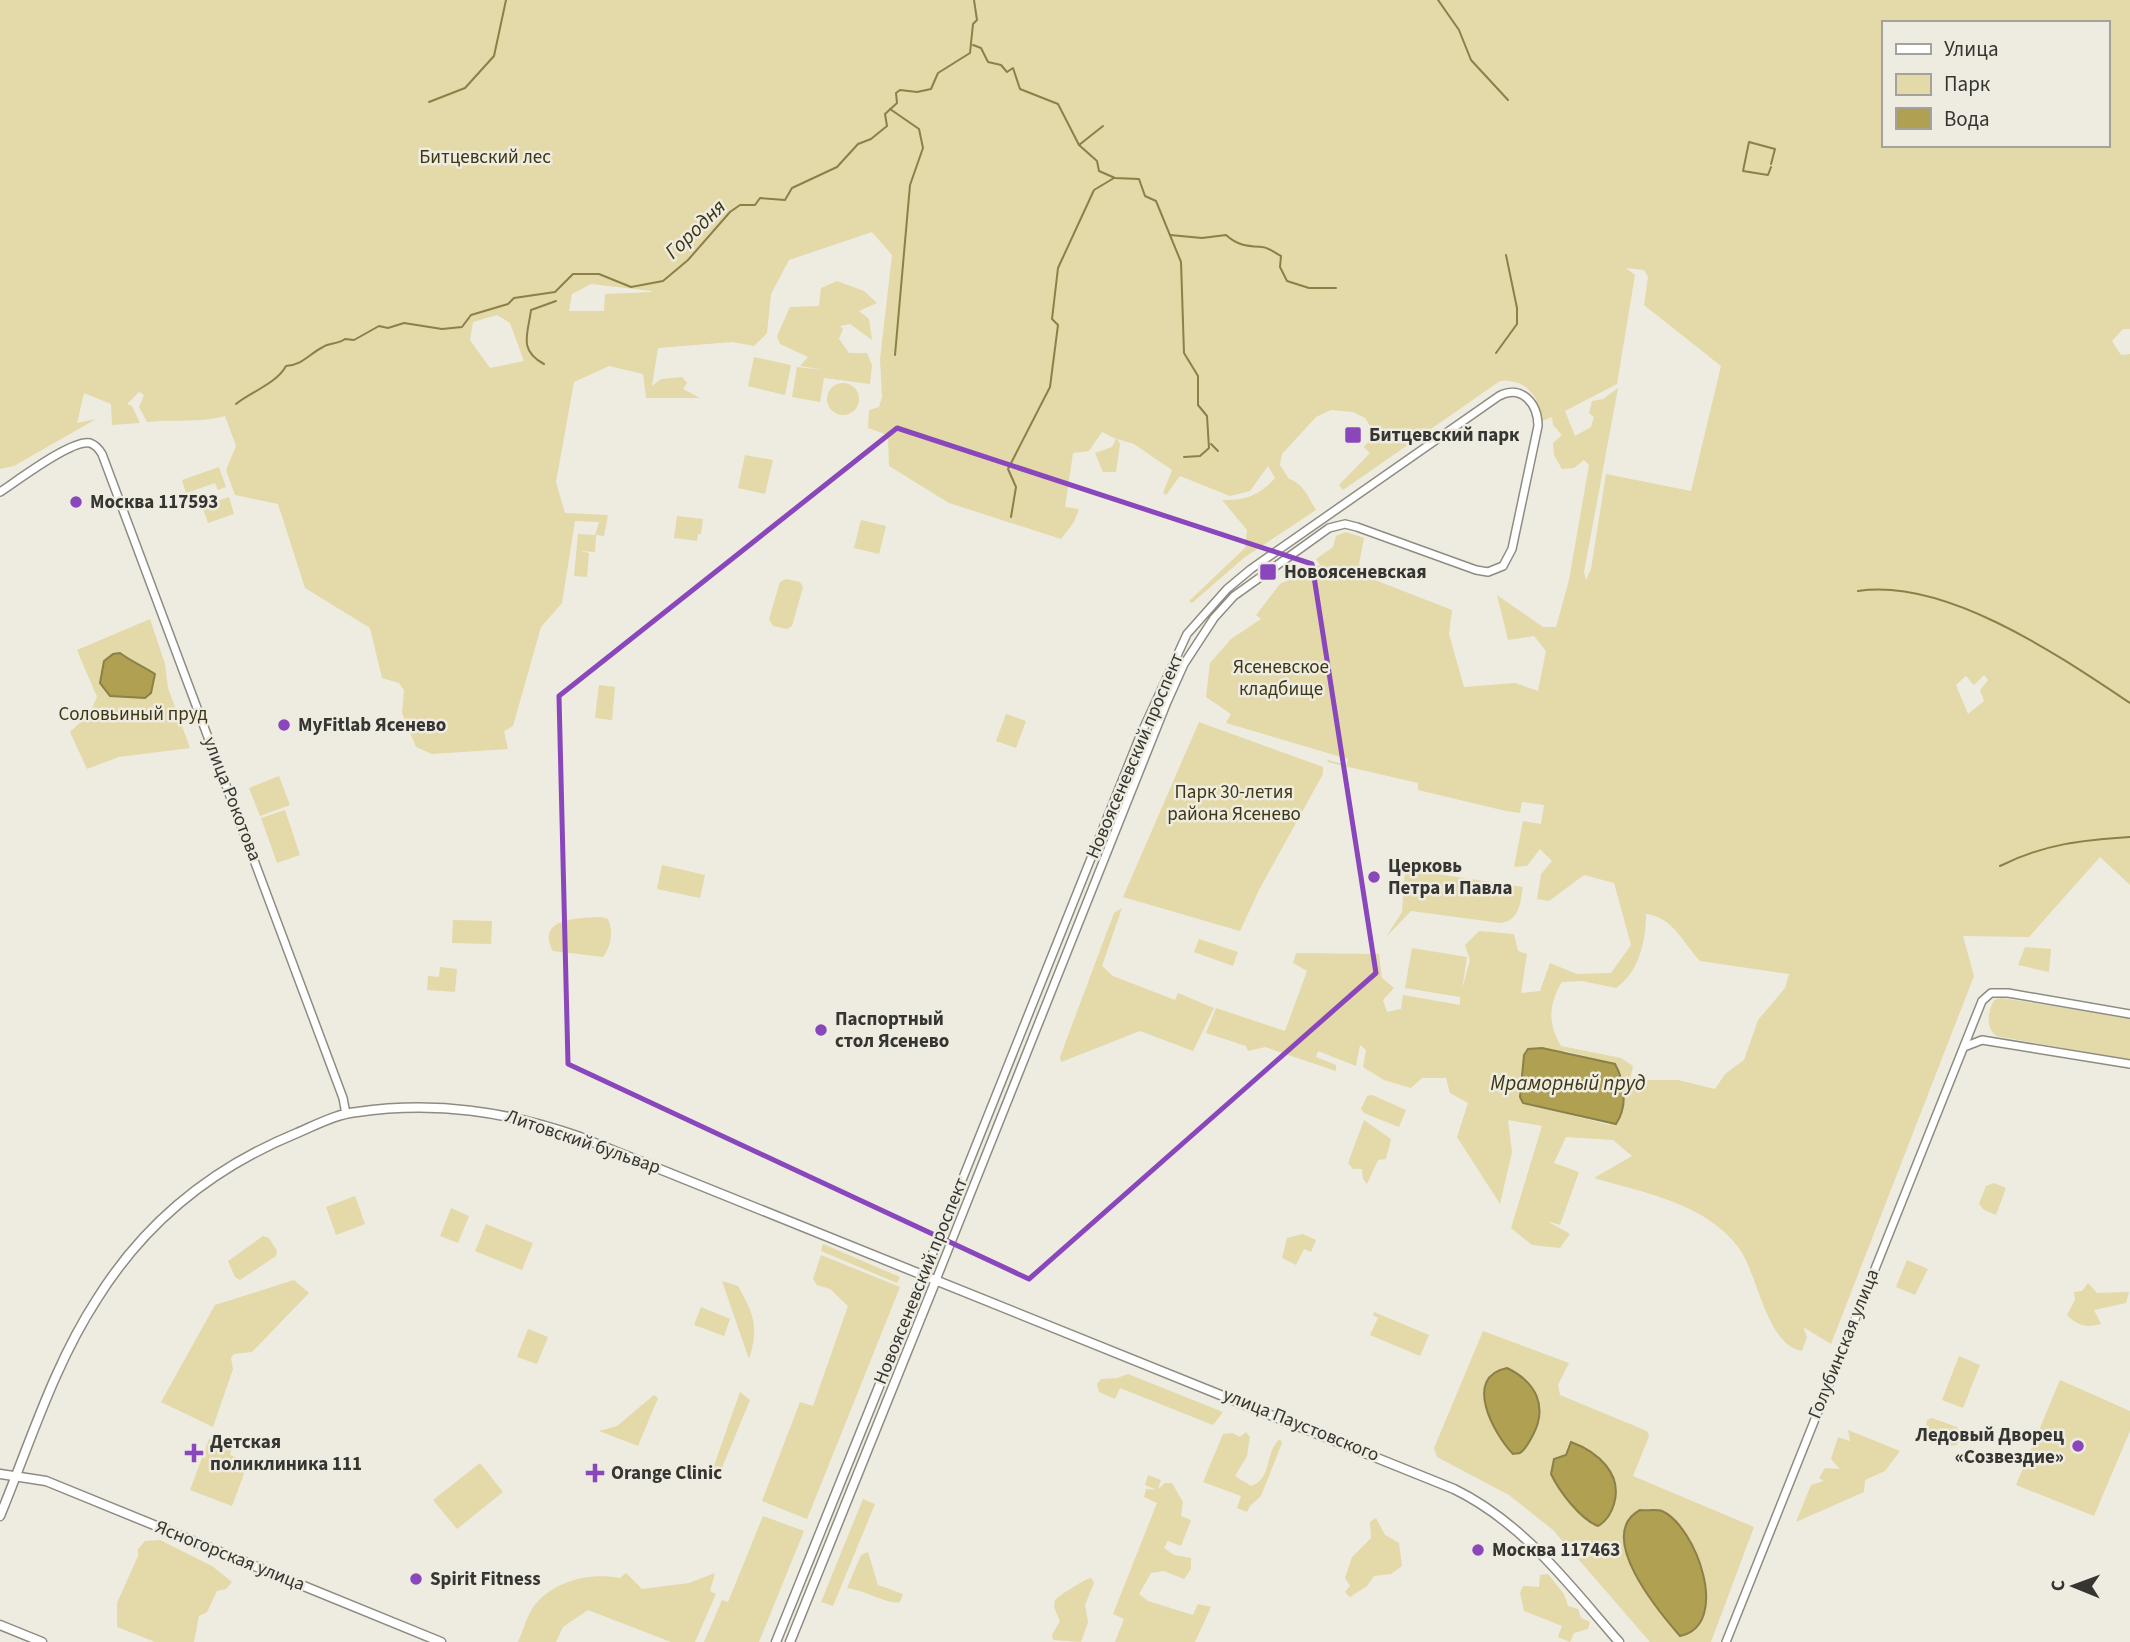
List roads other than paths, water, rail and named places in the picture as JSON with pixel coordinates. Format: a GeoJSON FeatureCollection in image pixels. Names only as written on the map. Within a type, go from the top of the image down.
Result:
{"type":"FeatureCollection","features":[{"type":"Feature","properties":{"kind":"main road","name":"Литовский бульвар"},"geometry":{"type":"LineString","coordinates":[[0,1516],[78,1330],[98,1297],[140,1241],[195,1189],[228,1166],[264,1147],[346,1114],[452,1108],[495,1112],[538,1122],[936,1280]]}},
{"type":"Feature","properties":{"kind":"main road","name":"Новоясеневский проспект"},"geometry":{"type":"LineString","coordinates":[[776,1642],[923,1275]]}},
{"type":"Feature","properties":{"kind":"main road","name":"Новоясеневский проспект"},"geometry":{"type":"LineString","coordinates":[[790,1642],[936,1280]]}},
{"type":"Feature","properties":{"kind":"main road","name":"улица Паустовского"},"geometry":{"type":"LineString","coordinates":[[936,1280],[1419,1473],[1477,1500],[1527,1538],[1619,1642]]}},
{"type":"Feature","properties":{"kind":"main road","name":"Ясногорская улица"},"geometry":{"type":"LineString","coordinates":[[0,1474],[46,1481],[441,1642]]}},
{"type":"Feature","properties":{"kind":"main road"},"geometry":{"type":"LineString","coordinates":[[0,1625],[42,1642]]}},
{"type":"Feature","properties":{"kind":"street","name":"Новоясеневский проспект"},"geometry":{"type":"LineString","coordinates":[[923,1275],[1140,736],[1188,634],[1227,589],[1315,522],[1499,396],[1511,392],[1525,396],[1536,409],[1538,426],[1512,549],[1503,566],[1488,572],[1476,570],[1357,527],[1340,524],[1329,528],[1234,596],[1198,640],[1167,702],[936,1280]]}},
{"type":"Feature","properties":{"kind":"street","name":"улица Рокотова"},"geometry":{"type":"LineString","coordinates":[[0,492],[72,446],[90,443],[97,447],[310,1008],[343,1098],[346,1114]]}},
{"type":"Feature","properties":{"kind":"street","name":"Голубинская улица"},"geometry":{"type":"LineString","coordinates":[[1726,1642],[1982,1001],[1991,993],[2008,993],[2130,1014]]}},
{"type":"Feature","properties":{"kind":"street"},"geometry":{"type":"LineString","coordinates":[[1964,1047],[1982,1040],[2130,1064]]}},
{"type":"Feature","properties":{"kind":"water"},"geometry":{"type":"Polygon","coordinates":[[[120,653],[155,674],[151,693],[145,698],[110,696],[100,683],[104,661],[113,654],[120,653]]]}},
{"type":"Feature","properties":{"kind":"water","name":"Мраморный пруд"},"geometry":{"type":"Polygon","coordinates":[[[1542,1048],[1615,1064],[1624,1094],[1622,1110],[1616,1124],[1523,1103],[1520,1097],[1524,1055],[1528,1049],[1542,1048]]]}},
{"type":"Feature","properties":{"kind":"water"},"geometry":{"type":"Polygon","coordinates":[[[1507,1368],[1532,1388],[1539,1405],[1533,1435],[1520,1453],[1513,1454],[1491,1420],[1484,1394],[1486,1382],[1494,1373],[1507,1368]]]}},
{"type":"Feature","properties":{"kind":"water"},"geometry":{"type":"Polygon","coordinates":[[[1571,1442],[1599,1458],[1615,1483],[1613,1508],[1598,1526],[1571,1504],[1551,1474],[1554,1459],[1566,1455],[1571,1442]]]}},
{"type":"Feature","properties":{"kind":"water"},"geometry":{"type":"Polygon","coordinates":[[[1640,1510],[1662,1511],[1675,1520],[1696,1554],[1703,1575],[1706,1596],[1704,1614],[1696,1628],[1680,1636],[1646,1592],[1627,1555],[1624,1537],[1628,1522],[1640,1510]]]}},
{"type":"Feature","properties":{"kind":"waterway"},"geometry":{"type":"LineString","coordinates":[[429,102],[465,88],[494,56],[506,0]]}},
{"type":"Feature","properties":{"kind":"waterway","name":"Городня"},"geometry":{"type":"LineString","coordinates":[[236,404],[270,382],[286,366],[301,361],[326,345],[345,339],[354,340],[379,326],[388,328],[404,323],[442,329],[462,327],[471,315],[508,304],[514,298],[555,292],[573,274],[599,274],[631,287],[663,281],[688,260],[730,212],[740,205],[755,205],[760,198],[785,200],[792,188],[837,167],[858,144],[871,139],[887,126],[885,114],[897,103],[896,93],[900,90],[917,92],[931,89],[938,73],[970,53],[973,24],[977,20],[974,0]]}},
{"type":"Feature","properties":{"kind":"waterway"},"geometry":{"type":"LineString","coordinates":[[1438,0],[1459,30],[1471,60],[1508,100]]}},
{"type":"Feature","properties":{"kind":"waterway","name":"Городня"},"geometry":{"type":"LineString","coordinates":[[973,45],[981,48],[988,62],[1001,65],[1007,72],[1013,68],[1020,89],[1058,104],[1079,145],[1097,161],[1099,171],[1115,178],[1139,179],[1145,196],[1156,201],[1181,262],[1184,353],[1198,376],[1198,405],[1207,416],[1209,448],[1200,456],[1184,457]]}},
{"type":"Feature","properties":{"kind":"waterway"},"geometry":{"type":"LineString","coordinates":[[890,109],[919,129],[923,148],[910,185],[895,355]]}},
{"type":"Feature","properties":{"kind":"waterway"},"geometry":{"type":"LineString","coordinates":[[1079,145],[1103,126]]}},
{"type":"Feature","properties":{"kind":"waterway"},"geometry":{"type":"LineString","coordinates":[[1771,164],[1775,149],[1749,142],[1743,171],[1768,175],[1771,167]]}},
{"type":"Feature","properties":{"kind":"waterway"},"geometry":{"type":"LineString","coordinates":[[1011,517],[1016,487],[1008,469],[1050,387],[1058,325],[1052,319],[1058,268],[1094,190],[1114,178]]}},
{"type":"Feature","properties":{"kind":"waterway"},"geometry":{"type":"LineString","coordinates":[[1170,235],[1202,238],[1226,235],[1248,246],[1264,247],[1281,256],[1280,267],[1287,281],[1309,288],[1336,288]]}},
{"type":"Feature","properties":{"kind":"waterway"},"geometry":{"type":"LineString","coordinates":[[1496,353],[1517,324],[1517,308],[1506,255]]}},
{"type":"Feature","properties":{"kind":"waterway"},"geometry":{"type":"LineString","coordinates":[[544,364],[536,359],[528,347],[531,310],[556,301]]}},
{"type":"Feature","properties":{"kind":"waterway"},"geometry":{"type":"LineString","coordinates":[[1211,444],[1218,451]]}},
{"type":"Feature","properties":{"kind":"waterway"},"geometry":{"type":"LineString","coordinates":[[1858,591],[1892,590],[1927,596],[1964,608],[2036,643],[2130,703]]}},
{"type":"Feature","properties":{"kind":"waterway"},"geometry":{"type":"LineString","coordinates":[[2000,866],[2064,844],[2130,837]]}},
{"type":"Feature","properties":{"kind":"place","name":"Битцевский парк"},"geometry":{"type":"Point","coordinates":[1353,435]}},
{"type":"Feature","properties":{"kind":"place","name":"Москва 117593"},"geometry":{"type":"Point","coordinates":[76,502]}},
{"type":"Feature","properties":{"kind":"place","name":"Новоясеневская"},"geometry":{"type":"Point","coordinates":[1268,572]}},
{"type":"Feature","properties":{"kind":"place","name":"MyFitlab Ясенево"},"geometry":{"type":"Point","coordinates":[284,725]}},
{"type":"Feature","properties":{"kind":"place","name":"Церковь Петра и Павла"},"geometry":{"type":"Point","coordinates":[1374,877]}},
{"type":"Feature","properties":{"kind":"place","name":"Паспортный стол Ясенево"},"geometry":{"type":"Point","coordinates":[821,1030]}},
{"type":"Feature","properties":{"kind":"place","name":"Ледовый Дворец «Созвездие»"},"geometry":{"type":"Point","coordinates":[2078,1446]}},
{"type":"Feature","properties":{"kind":"place","name":"Детская поликлиника 111"},"geometry":{"type":"Point","coordinates":[194,1453]}},
{"type":"Feature","properties":{"kind":"place","name":"Orange Clinic"},"geometry":{"type":"Point","coordinates":[595,1473]}},
{"type":"Feature","properties":{"kind":"place","name":"Москва 117463"},"geometry":{"type":"Point","coordinates":[1478,1550]}},
{"type":"Feature","properties":{"kind":"place","name":"Spirit Fitness"},"geometry":{"type":"Point","coordinates":[416,1579]}},
{"type":"Feature","properties":{"kind":"park label","name":"Битцевский лес"},"geometry":{"type":"Point","coordinates":[485,157]}},
{"type":"Feature","properties":{"kind":"park label","name":"Ясеневское кладбище"},"geometry":{"type":"Point","coordinates":[1281,678]}},
{"type":"Feature","properties":{"kind":"park label","name":"Соловьиный пруд"},"geometry":{"type":"Point","coordinates":[133,714]}},
{"type":"Feature","properties":{"kind":"park label","name":"Парк 30-летия района Ясенево"},"geometry":{"type":"Point","coordinates":[1234,803]}}]}
